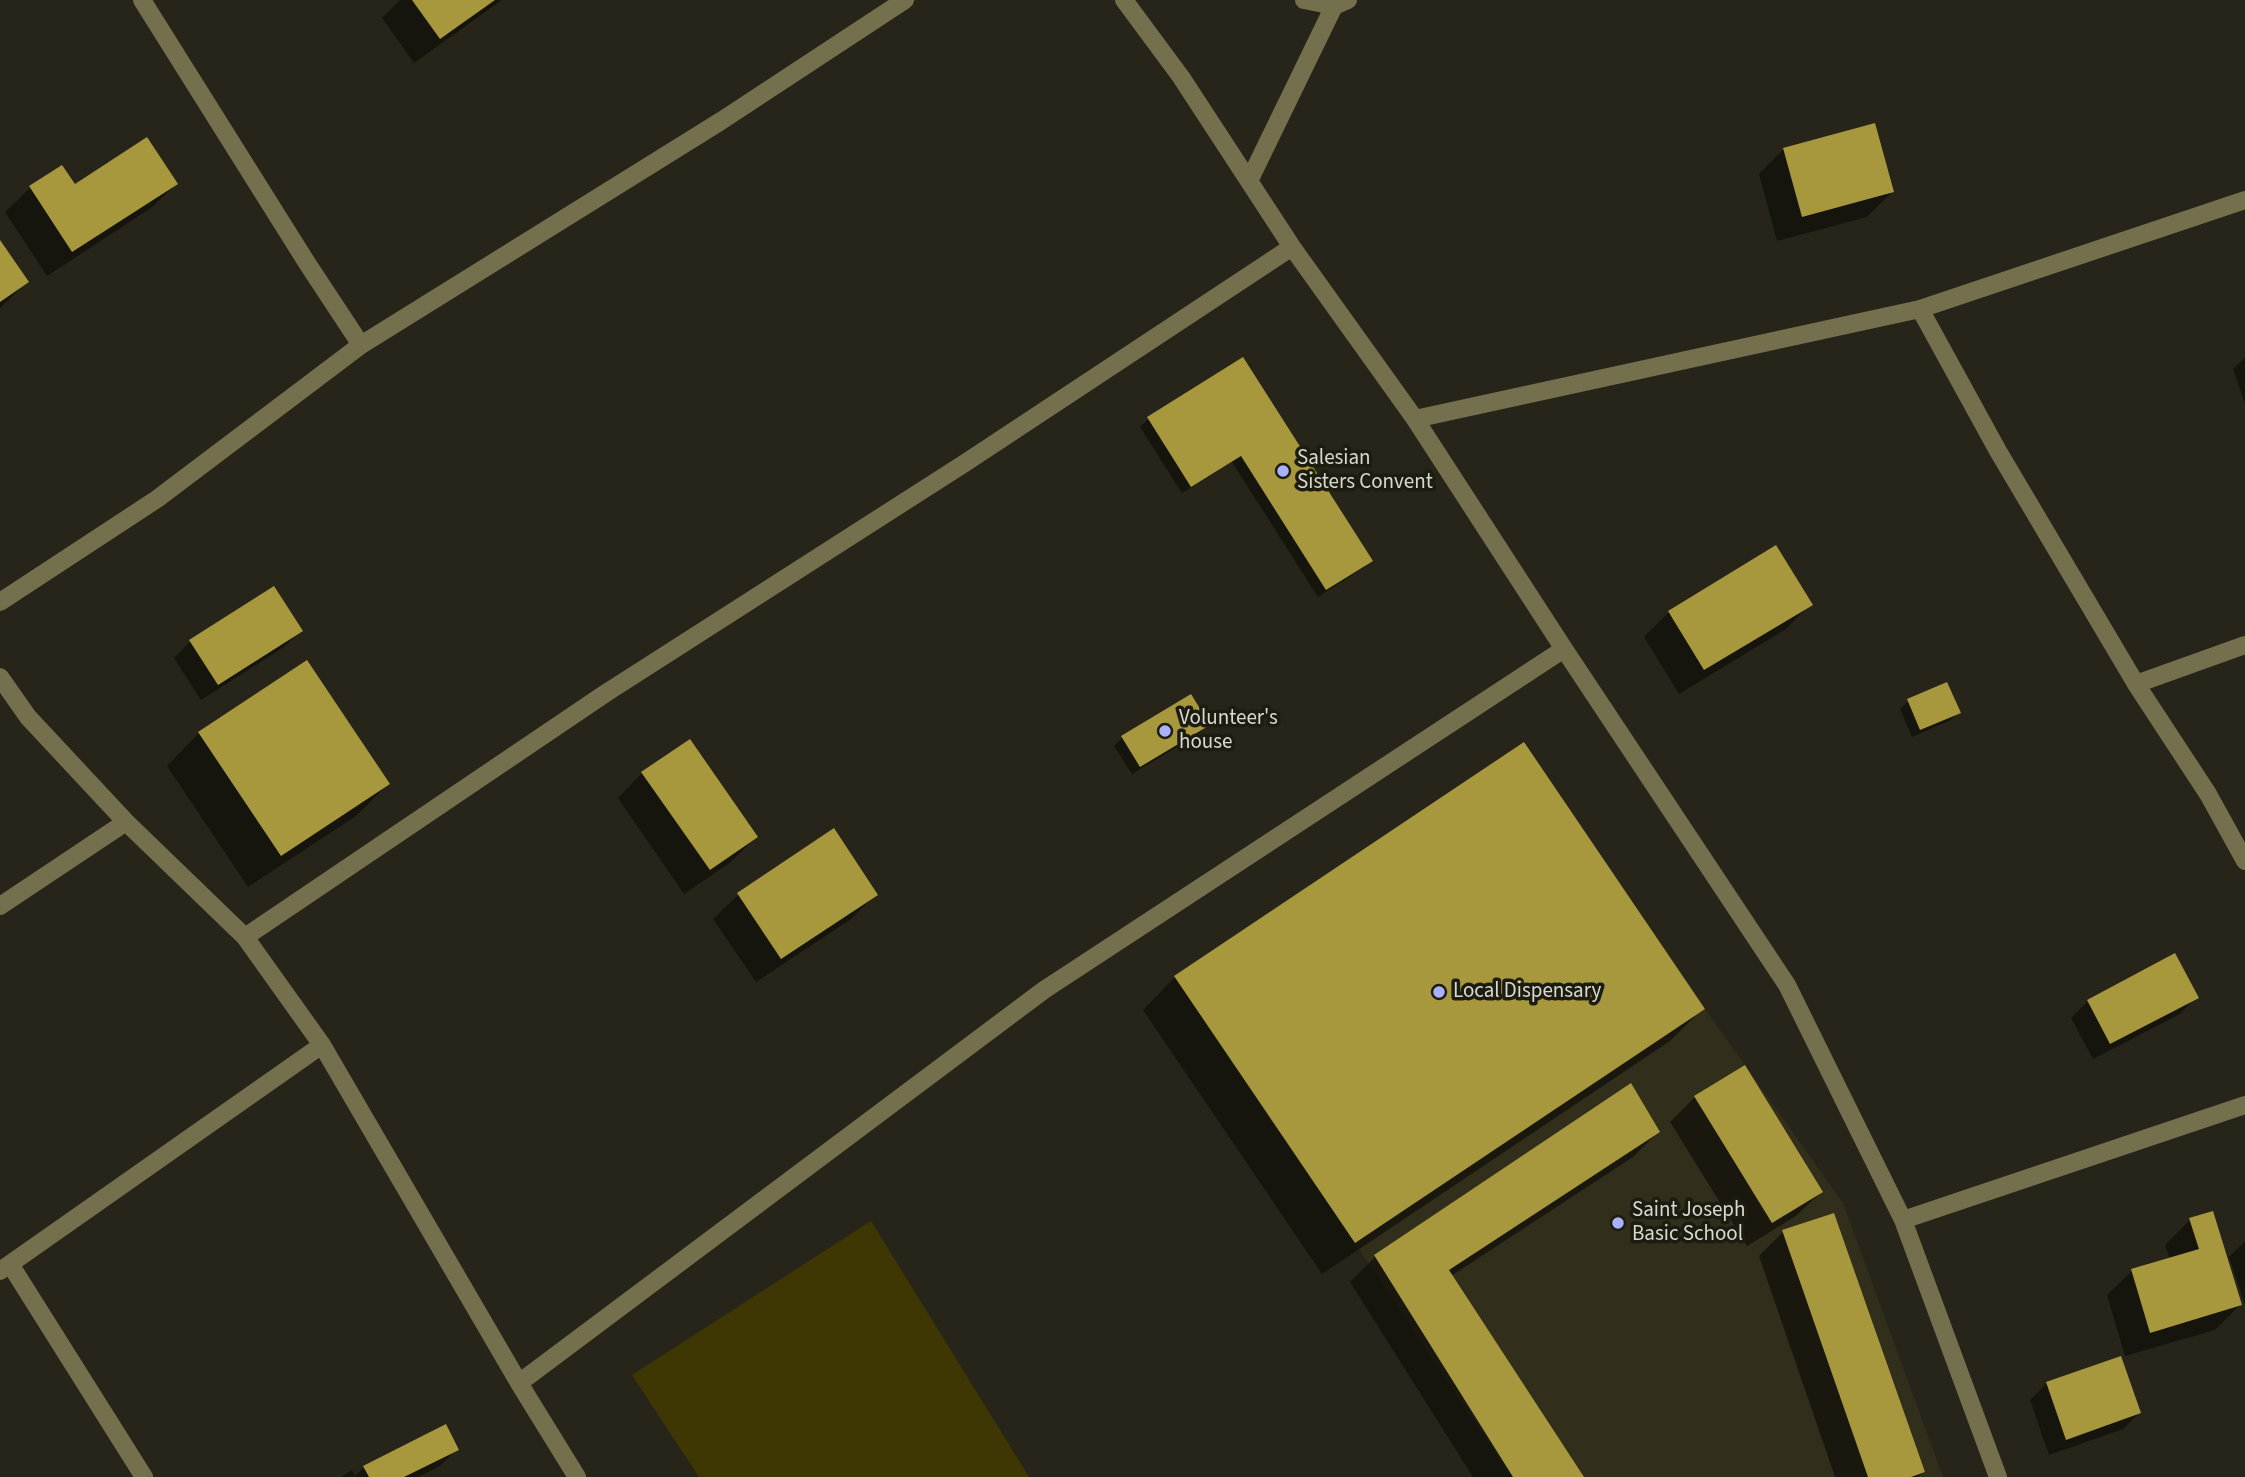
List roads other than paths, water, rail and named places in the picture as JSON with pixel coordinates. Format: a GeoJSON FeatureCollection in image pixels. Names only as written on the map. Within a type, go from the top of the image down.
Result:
{"type":"FeatureCollection","features":[{"type":"Feature","properties":{"kind":"street"},"geometry":{"type":"LineString","coordinates":[[0,602],[157,499],[361,345],[709,129],[905,0]]}},
{"type":"Feature","properties":{"kind":"street"},"geometry":{"type":"LineString","coordinates":[[1124,0],[1181,78],[1292,247],[1415,419],[1787,985],[1903,1220],[1998,1477]]}},
{"type":"Feature","properties":{"kind":"street"},"geometry":{"type":"LineString","coordinates":[[1248,181],[1341,3],[1304,0]]}},
{"type":"Feature","properties":{"kind":"street"},"geometry":{"type":"LineString","coordinates":[[147,2],[307,264],[361,345]]}},
{"type":"Feature","properties":{"kind":"street"},"geometry":{"type":"LineString","coordinates":[[1415,419],[1920,309],[2245,200]]}},
{"type":"Feature","properties":{"kind":"street"},"geometry":{"type":"LineString","coordinates":[[246,937],[606,693],[965,463],[1292,247]]}},
{"type":"Feature","properties":{"kind":"street"},"geometry":{"type":"LineString","coordinates":[[1920,309],[1998,451],[2136,684],[2208,794],[2245,861]]}},
{"type":"Feature","properties":{"kind":"street"},"geometry":{"type":"LineString","coordinates":[[2136,684],[2245,645]]}},
{"type":"Feature","properties":{"kind":"street"},"geometry":{"type":"LineString","coordinates":[[519,1383],[1044,990],[1564,649]]}},
{"type":"Feature","properties":{"kind":"street"},"geometry":{"type":"LineString","coordinates":[[0,677],[29,717],[126,822],[246,937],[322,1045],[519,1383],[578,1477]]}},
{"type":"Feature","properties":{"kind":"street"},"geometry":{"type":"LineString","coordinates":[[0,906],[126,822]]}},
{"type":"Feature","properties":{"kind":"street"},"geometry":{"type":"LineString","coordinates":[[145,1477],[5,1267],[322,1045]]}},
{"type":"Feature","properties":{"kind":"street"},"geometry":{"type":"LineString","coordinates":[[1903,1220],[2245,1105]]}},
{"type":"Feature","properties":{"kind":"place","name":"Salesian Sisters Convent"},"geometry":{"type":"Point","coordinates":[1283,471]}},
{"type":"Feature","properties":{"kind":"place","name":"Volunteer's house"},"geometry":{"type":"Point","coordinates":[1165,731]}},
{"type":"Feature","properties":{"kind":"place","name":"Local Dispensary"},"geometry":{"type":"Point","coordinates":[1439,992]}},
{"type":"Feature","properties":{"kind":"place","name":"Saint Joseph Basic School"},"geometry":{"type":"Point","coordinates":[1618,1223]}}]}
